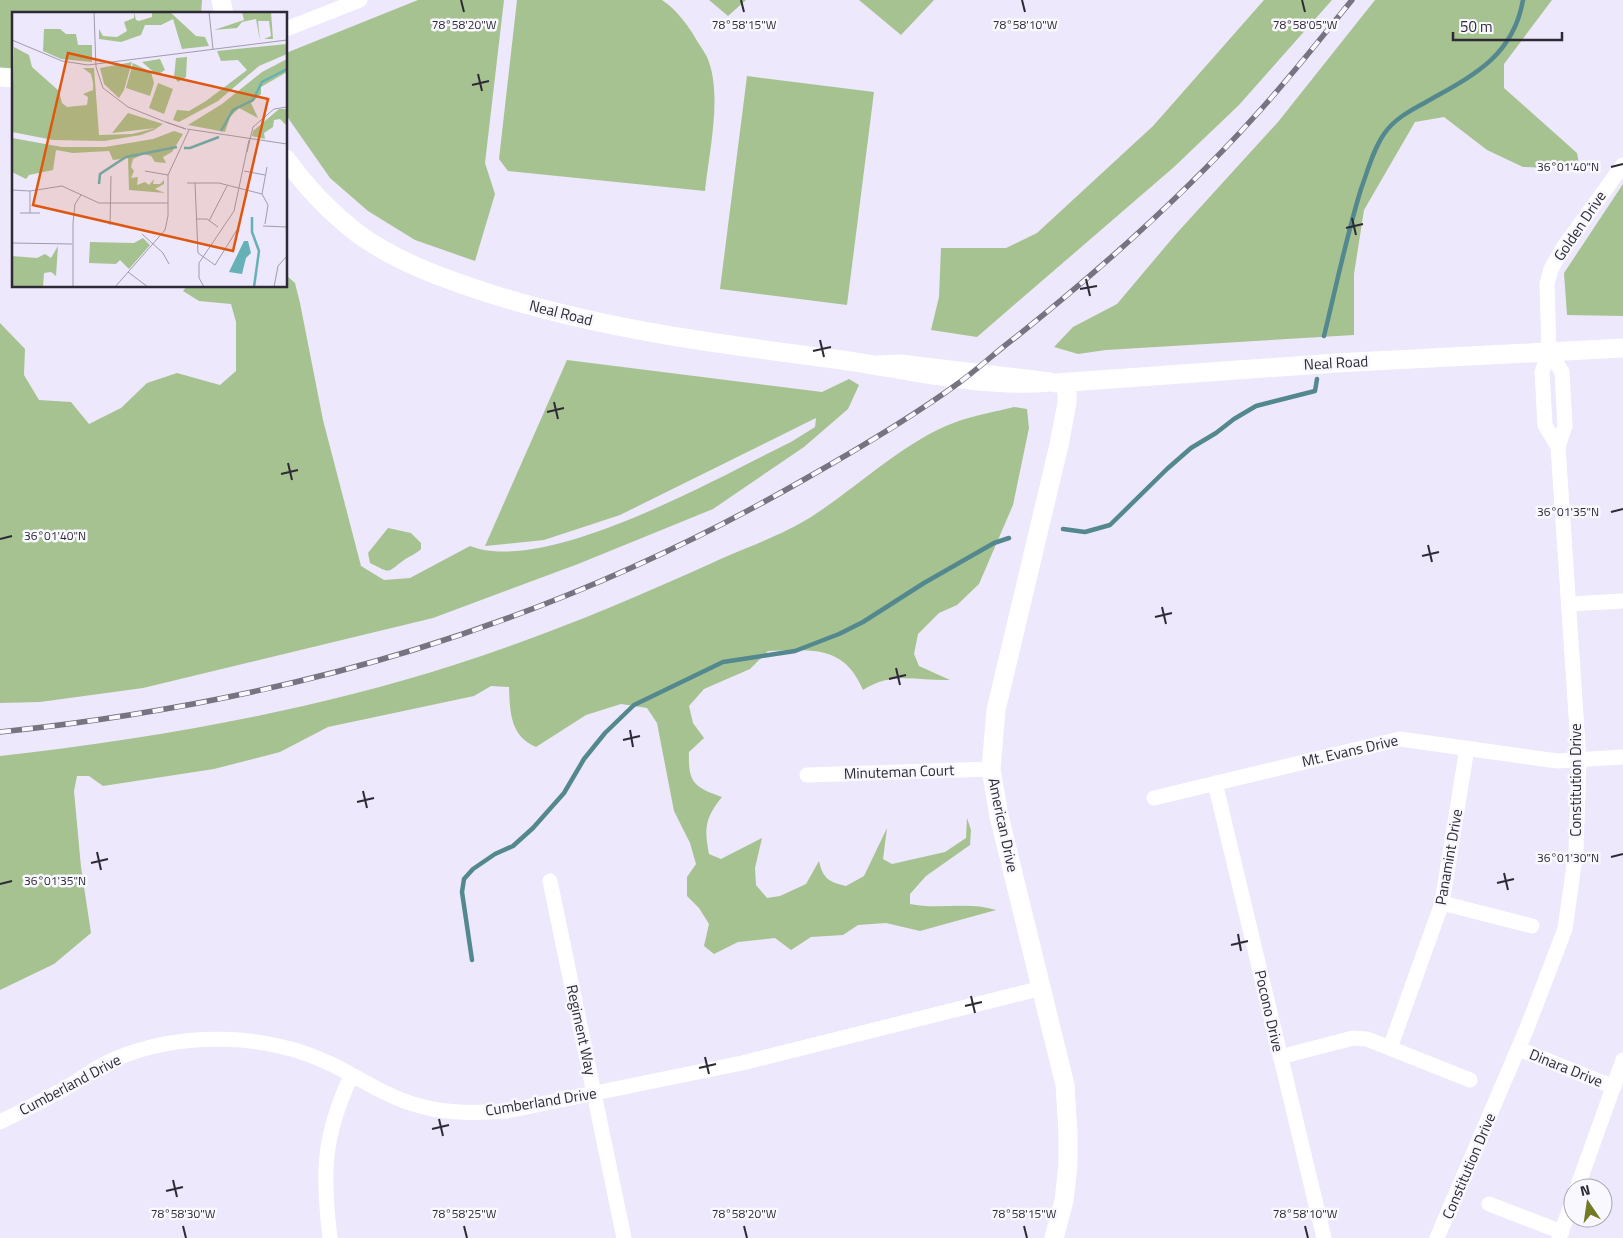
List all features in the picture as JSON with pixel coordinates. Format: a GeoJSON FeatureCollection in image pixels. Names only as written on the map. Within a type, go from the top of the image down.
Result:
{"type":"FeatureCollection","features":[{"type":"Feature","properties":{"kind":"street"},"geometry":{"type":"LineString","coordinates":[[288,28],[360,0]]}},
{"type":"Feature","properties":{"kind":"street","name":"Neal Road"},"geometry":{"type":"LineString","coordinates":[[288,161],[328,209],[358,233],[399,258],[472,288],[557,313],[616,326],[879,365],[897,370],[989,382],[1026,384],[1307,365],[1623,348]]}},
{"type":"Feature","properties":{"kind":"street","name":"Golden Drive"},"geometry":{"type":"LineString","coordinates":[[1549,351],[1546,301],[1547,284],[1551,270],[1563,248],[1623,165]]}},
{"type":"Feature","properties":{"kind":"street","name":"Constitution Drive"},"geometry":{"type":"LineString","coordinates":[[1438,1238],[1519,1049],[1565,929],[1576,851],[1579,760],[1570,604],[1558,447],[1546,425],[1542,372],[1549,351]]}},
{"type":"Feature","properties":{"kind":"street","name":"American Drive"},"geometry":{"type":"LineString","coordinates":[[1054,1238],[1064,1201],[1068,1165],[1068,1106],[1042,988],[999,816],[992,769],[996,710],[1060,445],[1067,403],[1059,383]]}},
{"type":"Feature","properties":{"kind":"street"},"geometry":{"type":"LineString","coordinates":[[1570,604],[1623,601]]}},
{"type":"Feature","properties":{"kind":"street","name":"Mt. Evans Drive"},"geometry":{"type":"LineString","coordinates":[[1154,798],[1400,739],[1557,761],[1623,757]]}},
{"type":"Feature","properties":{"kind":"street","name":"Panamint Drive"},"geometry":{"type":"LineString","coordinates":[[1390,1048],[1442,904],[1467,748]]}},
{"type":"Feature","properties":{"kind":"street","name":"Minuteman Court"},"geometry":{"type":"LineString","coordinates":[[807,775],[992,769]]}},
{"type":"Feature","properties":{"kind":"street","name":"Pocono Drive"},"geometry":{"type":"LineString","coordinates":[[1215,783],[1324,1238]]}},
{"type":"Feature","properties":{"kind":"street","name":"Regiment Way"},"geometry":{"type":"LineString","coordinates":[[550,882],[624,1238]]}},
{"type":"Feature","properties":{"kind":"street"},"geometry":{"type":"LineString","coordinates":[[1442,904],[1532,926]]}},
{"type":"Feature","properties":{"kind":"street","name":"Cumberland Drive"},"geometry":{"type":"LineString","coordinates":[[0,1122],[38,1104],[116,1058],[146,1048],[217,1038],[270,1043],[300,1051],[332,1064],[351,1076],[420,1106],[469,1113],[507,1111],[742,1063],[1042,988]]}},
{"type":"Feature","properties":{"kind":"street"},"geometry":{"type":"LineString","coordinates":[[1280,1057],[1353,1038],[1367,1038],[1470,1080]]}},
{"type":"Feature","properties":{"kind":"street","name":"Dinara Drive"},"geometry":{"type":"LineString","coordinates":[[1519,1049],[1614,1087]]}},
{"type":"Feature","properties":{"kind":"street"},"geometry":{"type":"LineString","coordinates":[[1581,1178],[1623,1060]]}},
{"type":"Feature","properties":{"kind":"street"},"geometry":{"type":"LineString","coordinates":[[330,1238],[324,1183],[325,1160],[332,1120],[351,1076]]}},
{"type":"Feature","properties":{"kind":"street"},"geometry":{"type":"LineString","coordinates":[[1489,1204],[1560,1235]]}},
{"type":"Feature","properties":{"kind":"green space"},"geometry":{"type":"Polygon","coordinates":[[[0,0],[202,0],[201,12],[12,12],[12,70],[0,69],[0,0]]]}},
{"type":"Feature","properties":{"kind":"green space"},"geometry":{"type":"Polygon","coordinates":[[[418,0],[504,0],[485,163],[495,194],[475,261],[415,240],[368,211],[330,178],[288,118],[288,52],[418,0]]]}},
{"type":"Feature","properties":{"kind":"green space"},"geometry":{"type":"Polygon","coordinates":[[[517,0],[662,0],[675,11],[704,51],[712,72],[714,123],[705,191],[508,171],[499,159],[517,0]]]}},
{"type":"Feature","properties":{"kind":"green space"},"geometry":{"type":"Polygon","coordinates":[[[709,0],[746,0],[728,16],[709,0]]]}},
{"type":"Feature","properties":{"kind":"green space"},"geometry":{"type":"Polygon","coordinates":[[[859,0],[934,0],[901,35],[859,0]]]}},
{"type":"Feature","properties":{"kind":"green space"},"geometry":{"type":"Polygon","coordinates":[[[1264,0],[1332,0],[1239,105],[1174,167],[977,337],[931,330],[939,297],[941,248],[1006,248],[1037,233],[1153,126],[1264,0]]]}},
{"type":"Feature","properties":{"kind":"green space"},"geometry":{"type":"Polygon","coordinates":[[[1375,0],[1552,0],[1504,64],[1504,88],[1577,153],[1580,169],[1523,167],[1487,150],[1444,117],[1415,122],[1364,210],[1354,274],[1354,335],[1106,350],[1078,354],[1054,347],[1073,327],[1117,304],[1176,234],[1278,122],[1375,0]]]}},
{"type":"Feature","properties":{"kind":"green space"},"geometry":{"type":"Polygon","coordinates":[[[747,76],[874,92],[847,305],[720,289],[747,76]]]}},
{"type":"Feature","properties":{"kind":"green space"},"geometry":{"type":"Polygon","coordinates":[[[1623,184],[1623,316],[1567,315],[1564,273],[1623,184]]]}},
{"type":"Feature","properties":{"kind":"green space"},"geometry":{"type":"Polygon","coordinates":[[[288,277],[295,283],[323,420],[361,566],[384,580],[410,578],[470,546],[503,552],[542,547],[586,536],[678,498],[791,442],[815,427],[816,418],[620,515],[544,540],[485,546],[567,360],[822,392],[849,379],[859,385],[848,409],[804,447],[713,509],[578,564],[433,618],[143,688],[40,702],[0,703],[0,323],[25,349],[24,375],[39,400],[71,402],[89,424],[121,408],[147,383],[177,373],[220,385],[236,371],[236,322],[231,304],[199,301],[183,291],[185,288],[288,288],[288,277]]]}},
{"type":"Feature","properties":{"kind":"green space"},"geometry":{"type":"Polygon","coordinates":[[[1014,407],[1027,409],[1029,428],[1013,505],[979,584],[957,605],[939,613],[918,634],[914,654],[919,666],[950,680],[895,679],[874,684],[863,690],[855,675],[846,664],[836,657],[812,651],[768,651],[750,669],[704,689],[689,706],[693,723],[704,738],[689,752],[692,777],[699,787],[722,797],[712,811],[707,824],[709,854],[721,859],[762,838],[755,868],[756,885],[767,898],[780,896],[806,884],[819,861],[825,876],[835,883],[846,886],[864,876],[887,828],[883,859],[892,864],[945,852],[966,838],[967,818],[971,830],[970,845],[926,876],[910,894],[910,904],[921,906],[975,906],[996,910],[920,931],[886,923],[858,925],[843,935],[811,937],[791,950],[775,938],[738,942],[714,954],[704,946],[709,924],[699,908],[687,896],[687,877],[696,864],[690,843],[674,811],[657,723],[647,708],[621,704],[586,715],[536,747],[527,742],[516,730],[511,714],[509,687],[491,686],[474,696],[328,727],[280,752],[214,769],[103,786],[89,776],[77,776],[74,791],[81,867],[91,933],[54,964],[0,990],[0,756],[115,741],[229,722],[342,697],[398,682],[487,654],[617,605],[775,536],[811,517],[900,452],[937,430],[978,415],[1014,407]]]}},
{"type":"Feature","properties":{"kind":"green space"},"geometry":{"type":"Polygon","coordinates":[[[388,528],[411,533],[421,543],[419,551],[391,570],[382,569],[370,563],[368,553],[388,528]]]}},
{"type":"Feature","properties":{"kind":"waterway"},"geometry":{"type":"LineString","coordinates":[[1324,336],[1361,189],[1380,140],[1388,129],[1403,115],[1459,83],[1488,63],[1510,36],[1518,20],[1523,0]]}},
{"type":"Feature","properties":{"kind":"waterway"},"geometry":{"type":"LineString","coordinates":[[1063,529],[1085,532],[1110,525],[1191,448],[1256,406],[1315,391],[1317,379]]}},
{"type":"Feature","properties":{"kind":"waterway"},"geometry":{"type":"LineString","coordinates":[[472,960],[462,892],[464,879],[473,869],[495,854],[513,846],[533,828],[564,793],[584,759],[605,733],[634,705],[723,662],[795,651],[839,634],[863,622],[924,583],[994,543],[1009,538]]}},
{"type":"Feature","properties":{"kind":"railway"},"geometry":{"type":"LineString","coordinates":[[0,732],[108,718],[213,700],[316,677],[416,649],[515,615],[612,576],[709,531],[805,479],[923,408],[960,382],[1048,311],[1110,259],[1199,175],[1280,88],[1352,0]]}}]}
